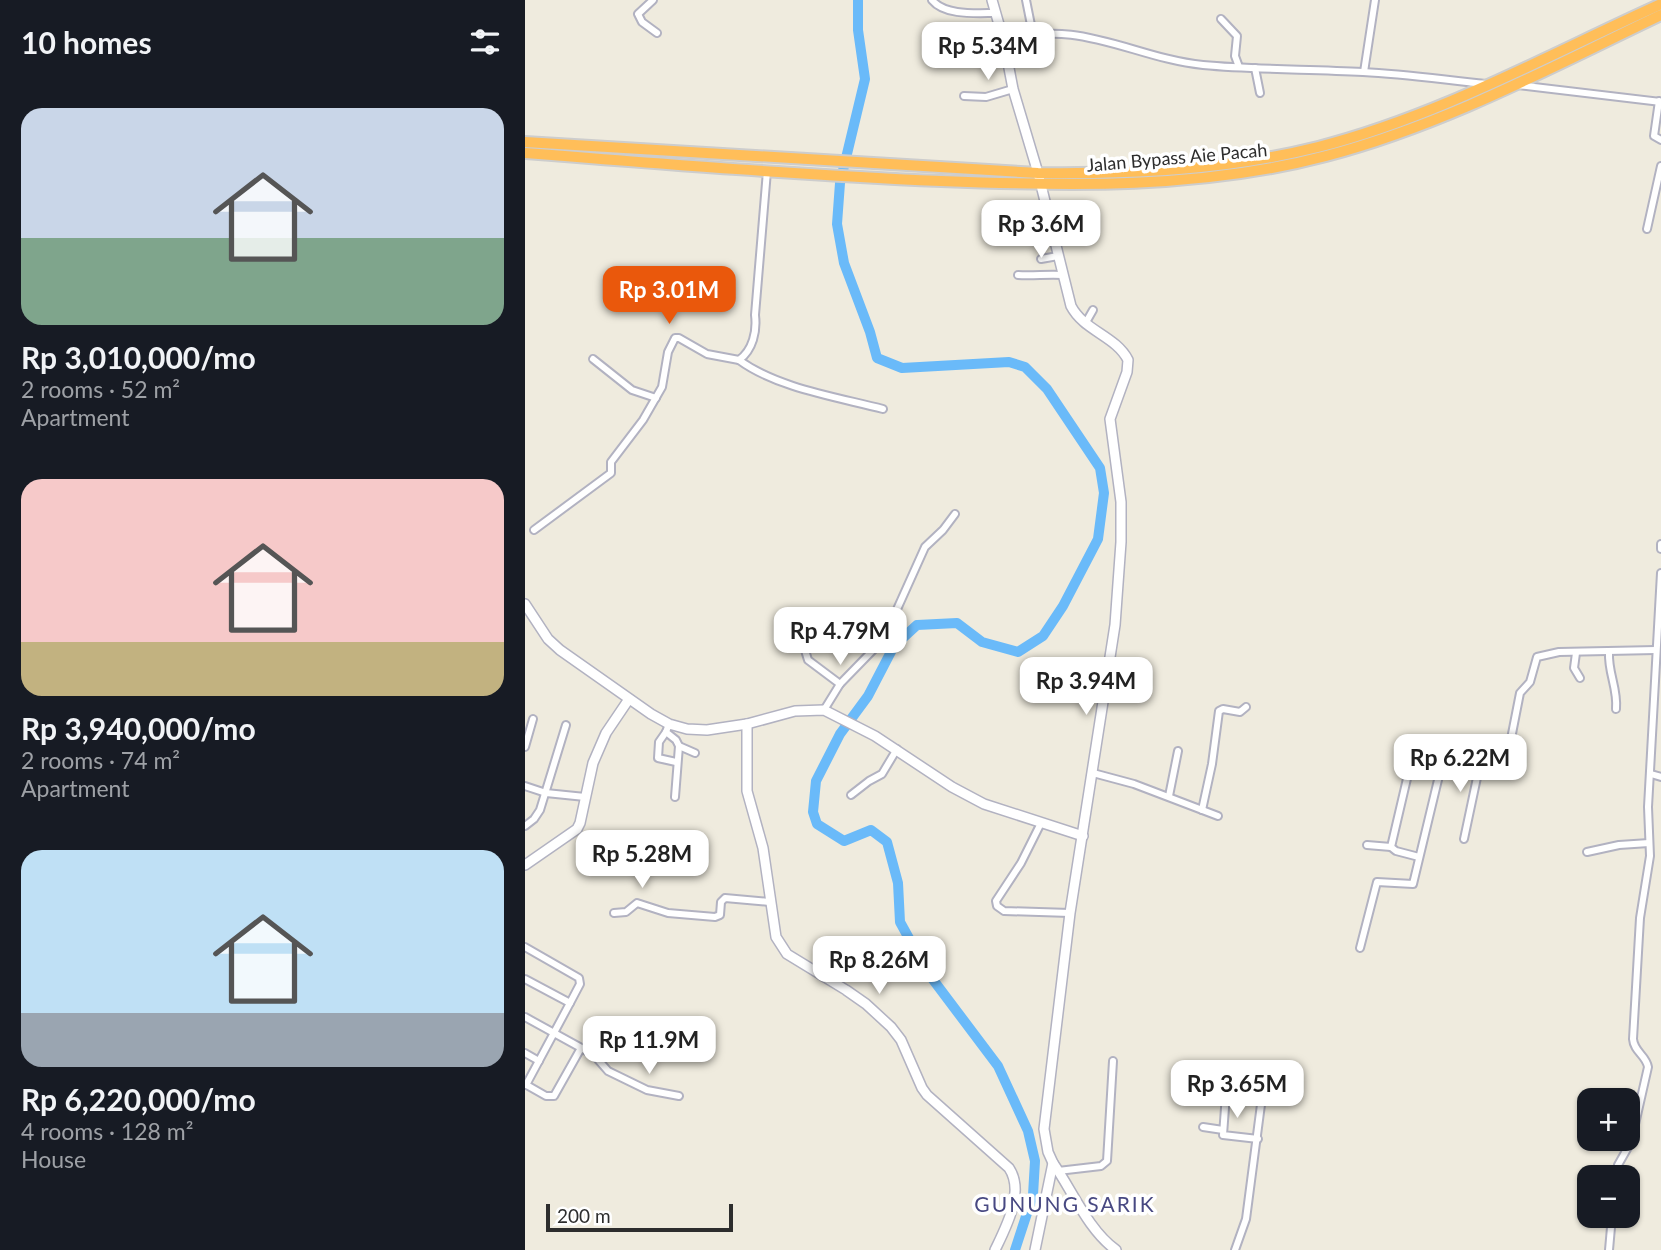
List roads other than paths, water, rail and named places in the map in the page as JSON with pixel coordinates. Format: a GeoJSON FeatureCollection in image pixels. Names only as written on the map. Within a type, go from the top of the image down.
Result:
{"type":"FeatureCollection","features":[{"type":"Feature","properties":{"kind":"highway"},"geometry":{"type":"LineString","coordinates":[[1471,99],[1490,84],[1661,4]]}},
{"type":"Feature","properties":{"kind":"highway"},"geometry":{"type":"LineString","coordinates":[[1471,99],[1514,84],[1661,15]]}},
{"type":"Feature","properties":{"kind":"highway","name":"Jalan Bypass Aie Pacah"},"geometry":{"type":"LineString","coordinates":[[525,142],[1038,173],[1116,174],[1192,169],[1321,146],[1471,99]]}},
{"type":"Feature","properties":{"kind":"highway","name":"Jalan Bypass Aie Pacah"},"geometry":{"type":"LineString","coordinates":[[767,171],[1040,185],[1119,184],[1182,179],[1278,166],[1348,150],[1417,127],[1471,99]]}},
{"type":"Feature","properties":{"kind":"highway"},"geometry":{"type":"LineString","coordinates":[[525,153],[767,171]]}},
{"type":"Feature","properties":{"kind":"street"},"geometry":{"type":"LineString","coordinates":[[653,0],[638,14],[642,22],[657,33]]}},
{"type":"Feature","properties":{"kind":"street"},"geometry":{"type":"LineString","coordinates":[[932,0],[944,8],[996,13]]}},
{"type":"Feature","properties":{"kind":"street"},"geometry":{"type":"LineString","coordinates":[[992,0],[1071,306],[1085,324],[1126,355],[1129,365],[1110,419],[1121,502],[1121,542],[1112,646],[1070,913],[1044,1129],[1045,1142],[1055,1167],[1091,1222],[1106,1242],[1116,1250]]}},
{"type":"Feature","properties":{"kind":"street"},"geometry":{"type":"LineString","coordinates":[[1026,0],[1033,35]]}},
{"type":"Feature","properties":{"kind":"street"},"geometry":{"type":"LineString","coordinates":[[1364,72],[1375,0]]}},
{"type":"Feature","properties":{"kind":"street"},"geometry":{"type":"LineString","coordinates":[[1221,19],[1237,36],[1235,56],[1239,67]]}},
{"type":"Feature","properties":{"kind":"street"},"geometry":{"type":"LineString","coordinates":[[1004,43],[1033,35],[1075,34],[1182,62],[1514,84],[1660,102],[1654,136],[1661,140]]}},
{"type":"Feature","properties":{"kind":"street"},"geometry":{"type":"LineString","coordinates":[[1255,68],[1260,93]]}},
{"type":"Feature","properties":{"kind":"street"},"geometry":{"type":"LineString","coordinates":[[964,96],[986,97],[1013,89]]}},
{"type":"Feature","properties":{"kind":"street"},"geometry":{"type":"LineString","coordinates":[[1647,229],[1661,166]]}},
{"type":"Feature","properties":{"kind":"street"},"geometry":{"type":"LineString","coordinates":[[739,360],[744,356],[757,329],[755,315],[767,171]]}},
{"type":"Feature","properties":{"kind":"street"},"geometry":{"type":"LineString","coordinates":[[1041,259],[1058,256]]}},
{"type":"Feature","properties":{"kind":"street"},"geometry":{"type":"LineString","coordinates":[[1018,275],[1063,275]]}},
{"type":"Feature","properties":{"kind":"street"},"geometry":{"type":"LineString","coordinates":[[1085,324],[1093,310]]}},
{"type":"Feature","properties":{"kind":"street"},"geometry":{"type":"LineString","coordinates":[[534,530],[611,473],[612,459],[627,442],[662,387],[670,345],[675,338],[680,338],[707,354],[739,360],[776,380],[883,409]]}},
{"type":"Feature","properties":{"kind":"street"},"geometry":{"type":"LineString","coordinates":[[593,359],[632,390],[656,398]]}},
{"type":"Feature","properties":{"kind":"street"},"geometry":{"type":"LineString","coordinates":[[824,710],[840,684],[876,647],[894,616],[925,547],[955,514]]}},
{"type":"Feature","properties":{"kind":"street"},"geometry":{"type":"LineString","coordinates":[[1618,1165],[1631,1142],[1649,1067],[1635,1050],[1633,1039],[1638,944],[1650,856],[1648,807],[1661,573]]}},
{"type":"Feature","properties":{"kind":"street"},"geometry":{"type":"LineString","coordinates":[[525,604],[548,639],[560,650],[667,728],[679,746],[675,797]]}},
{"type":"Feature","properties":{"kind":"street"},"geometry":{"type":"LineString","coordinates":[[797,624],[808,660],[840,684]]}},
{"type":"Feature","properties":{"kind":"street"},"geometry":{"type":"LineString","coordinates":[[1391,847],[1413,751],[1417,749],[1449,756],[1504,752],[1511,746],[1520,693],[1530,682],[1537,657],[1559,652],[1656,650]]}},
{"type":"Feature","properties":{"kind":"street"},"geometry":{"type":"LineString","coordinates":[[1576,653],[1574,668],[1580,678]]}},
{"type":"Feature","properties":{"kind":"street"},"geometry":{"type":"LineString","coordinates":[[1608,653],[1609,670],[1616,687],[1616,709]]}},
{"type":"Feature","properties":{"kind":"street"},"geometry":{"type":"LineString","coordinates":[[525,865],[577,829],[599,747],[629,698]]}},
{"type":"Feature","properties":{"kind":"street"},"geometry":{"type":"LineString","coordinates":[[1202,810],[1219,711],[1223,709],[1240,712],[1246,707]]}},
{"type":"Feature","properties":{"kind":"street"},"geometry":{"type":"LineString","coordinates":[[667,728],[698,730],[747,724],[795,711],[824,710],[897,749],[952,787],[983,804],[1083,836]]}},
{"type":"Feature","properties":{"kind":"street"},"geometry":{"type":"LineString","coordinates":[[525,747],[533,719]]}},
{"type":"Feature","properties":{"kind":"street"},"geometry":{"type":"LineString","coordinates":[[747,724],[747,791],[763,848],[776,937],[787,954],[846,990],[879,1015],[901,1040],[917,1079],[927,1095],[1012,1172],[1015,1183],[1013,1206],[995,1250]]}},
{"type":"Feature","properties":{"kind":"street"},"geometry":{"type":"LineString","coordinates":[[525,826],[538,815],[566,725]]}},
{"type":"Feature","properties":{"kind":"street"},"geometry":{"type":"LineString","coordinates":[[667,728],[659,742],[658,758],[676,762]]}},
{"type":"Feature","properties":{"kind":"street"},"geometry":{"type":"LineString","coordinates":[[679,746],[695,753]]}},
{"type":"Feature","properties":{"kind":"street"},"geometry":{"type":"LineString","coordinates":[[851,795],[882,774],[897,749]]}},
{"type":"Feature","properties":{"kind":"street"},"geometry":{"type":"LineString","coordinates":[[1169,796],[1178,751]]}},
{"type":"Feature","properties":{"kind":"street"},"geometry":{"type":"LineString","coordinates":[[1464,839],[1482,754]]}},
{"type":"Feature","properties":{"kind":"street"},"geometry":{"type":"LineString","coordinates":[[1360,948],[1377,882],[1413,884],[1443,759],[1449,756]]}},
{"type":"Feature","properties":{"kind":"street"},"geometry":{"type":"LineString","coordinates":[[1093,773],[1169,796],[1218,816]]}},
{"type":"Feature","properties":{"kind":"street"},"geometry":{"type":"LineString","coordinates":[[1650,774],[1661,777]]}},
{"type":"Feature","properties":{"kind":"street"},"geometry":{"type":"LineString","coordinates":[[526,788],[585,797]]}},
{"type":"Feature","properties":{"kind":"street"},"geometry":{"type":"LineString","coordinates":[[1041,823],[1021,863],[996,901],[997,906],[1004,911],[1070,913]]}},
{"type":"Feature","properties":{"kind":"street"},"geometry":{"type":"LineString","coordinates":[[1587,852],[1619,845],[1650,843]]}},
{"type":"Feature","properties":{"kind":"street"},"geometry":{"type":"LineString","coordinates":[[1367,845],[1391,847],[1396,852],[1419,857]]}},
{"type":"Feature","properties":{"kind":"street"},"geometry":{"type":"LineString","coordinates":[[614,913],[626,912],[637,903],[668,912],[715,917],[720,915],[721,902],[725,898],[770,902]]}},
{"type":"Feature","properties":{"kind":"street"},"geometry":{"type":"LineString","coordinates":[[525,947],[579,978],[580,984],[526,1084],[546,1097],[554,1096],[581,1048]]}},
{"type":"Feature","properties":{"kind":"street"},"geometry":{"type":"LineString","coordinates":[[525,979],[570,1003]]}},
{"type":"Feature","properties":{"kind":"street"},"geometry":{"type":"LineString","coordinates":[[525,1017],[594,1055],[608,1071],[642,1088],[679,1096]]}},
{"type":"Feature","properties":{"kind":"street"},"geometry":{"type":"LineString","coordinates":[[525,1053],[539,1061]]}},
{"type":"Feature","properties":{"kind":"street"},"geometry":{"type":"LineString","coordinates":[[1055,1167],[1101,1166],[1107,1161],[1113,1060]]}},
{"type":"Feature","properties":{"kind":"street"},"geometry":{"type":"LineString","coordinates":[[1235,1250],[1246,1219],[1265,1072],[1261,1069],[1238,1067]]}},
{"type":"Feature","properties":{"kind":"street"},"geometry":{"type":"LineString","coordinates":[[1226,1094],[1222,1134],[1258,1139]]}},
{"type":"Feature","properties":{"kind":"street"},"geometry":{"type":"LineString","coordinates":[[1203,1127],[1223,1130]]}},
{"type":"Feature","properties":{"kind":"street"},"geometry":{"type":"LineString","coordinates":[[1035,1250],[1055,1167]]}},
{"type":"Feature","properties":{"kind":"street"},"geometry":{"type":"LineString","coordinates":[[1609,1250],[1611,1228]]}},
{"type":"Feature","properties":{"kind":"waterway"},"geometry":{"type":"LineString","coordinates":[[858,0],[858,30],[865,79],[840,183],[837,224],[844,263],[877,358],[902,368],[1009,362],[1025,367],[1047,389],[1100,468],[1104,493],[1098,539],[1063,606],[1043,636],[1018,652],[982,642],[957,623],[917,625],[894,646],[868,696],[840,734],[816,781],[813,812],[817,824],[844,841],[871,830],[887,842],[898,883],[900,922],[928,973],[998,1066],[1028,1131],[1035,1161],[1033,1195],[1015,1250]]}},
{"type":"Feature","properties":{"kind":"district","name":"GUNUNG SARIK"},"geometry":{"type":"Point","coordinates":[1065,1205]}}]}
